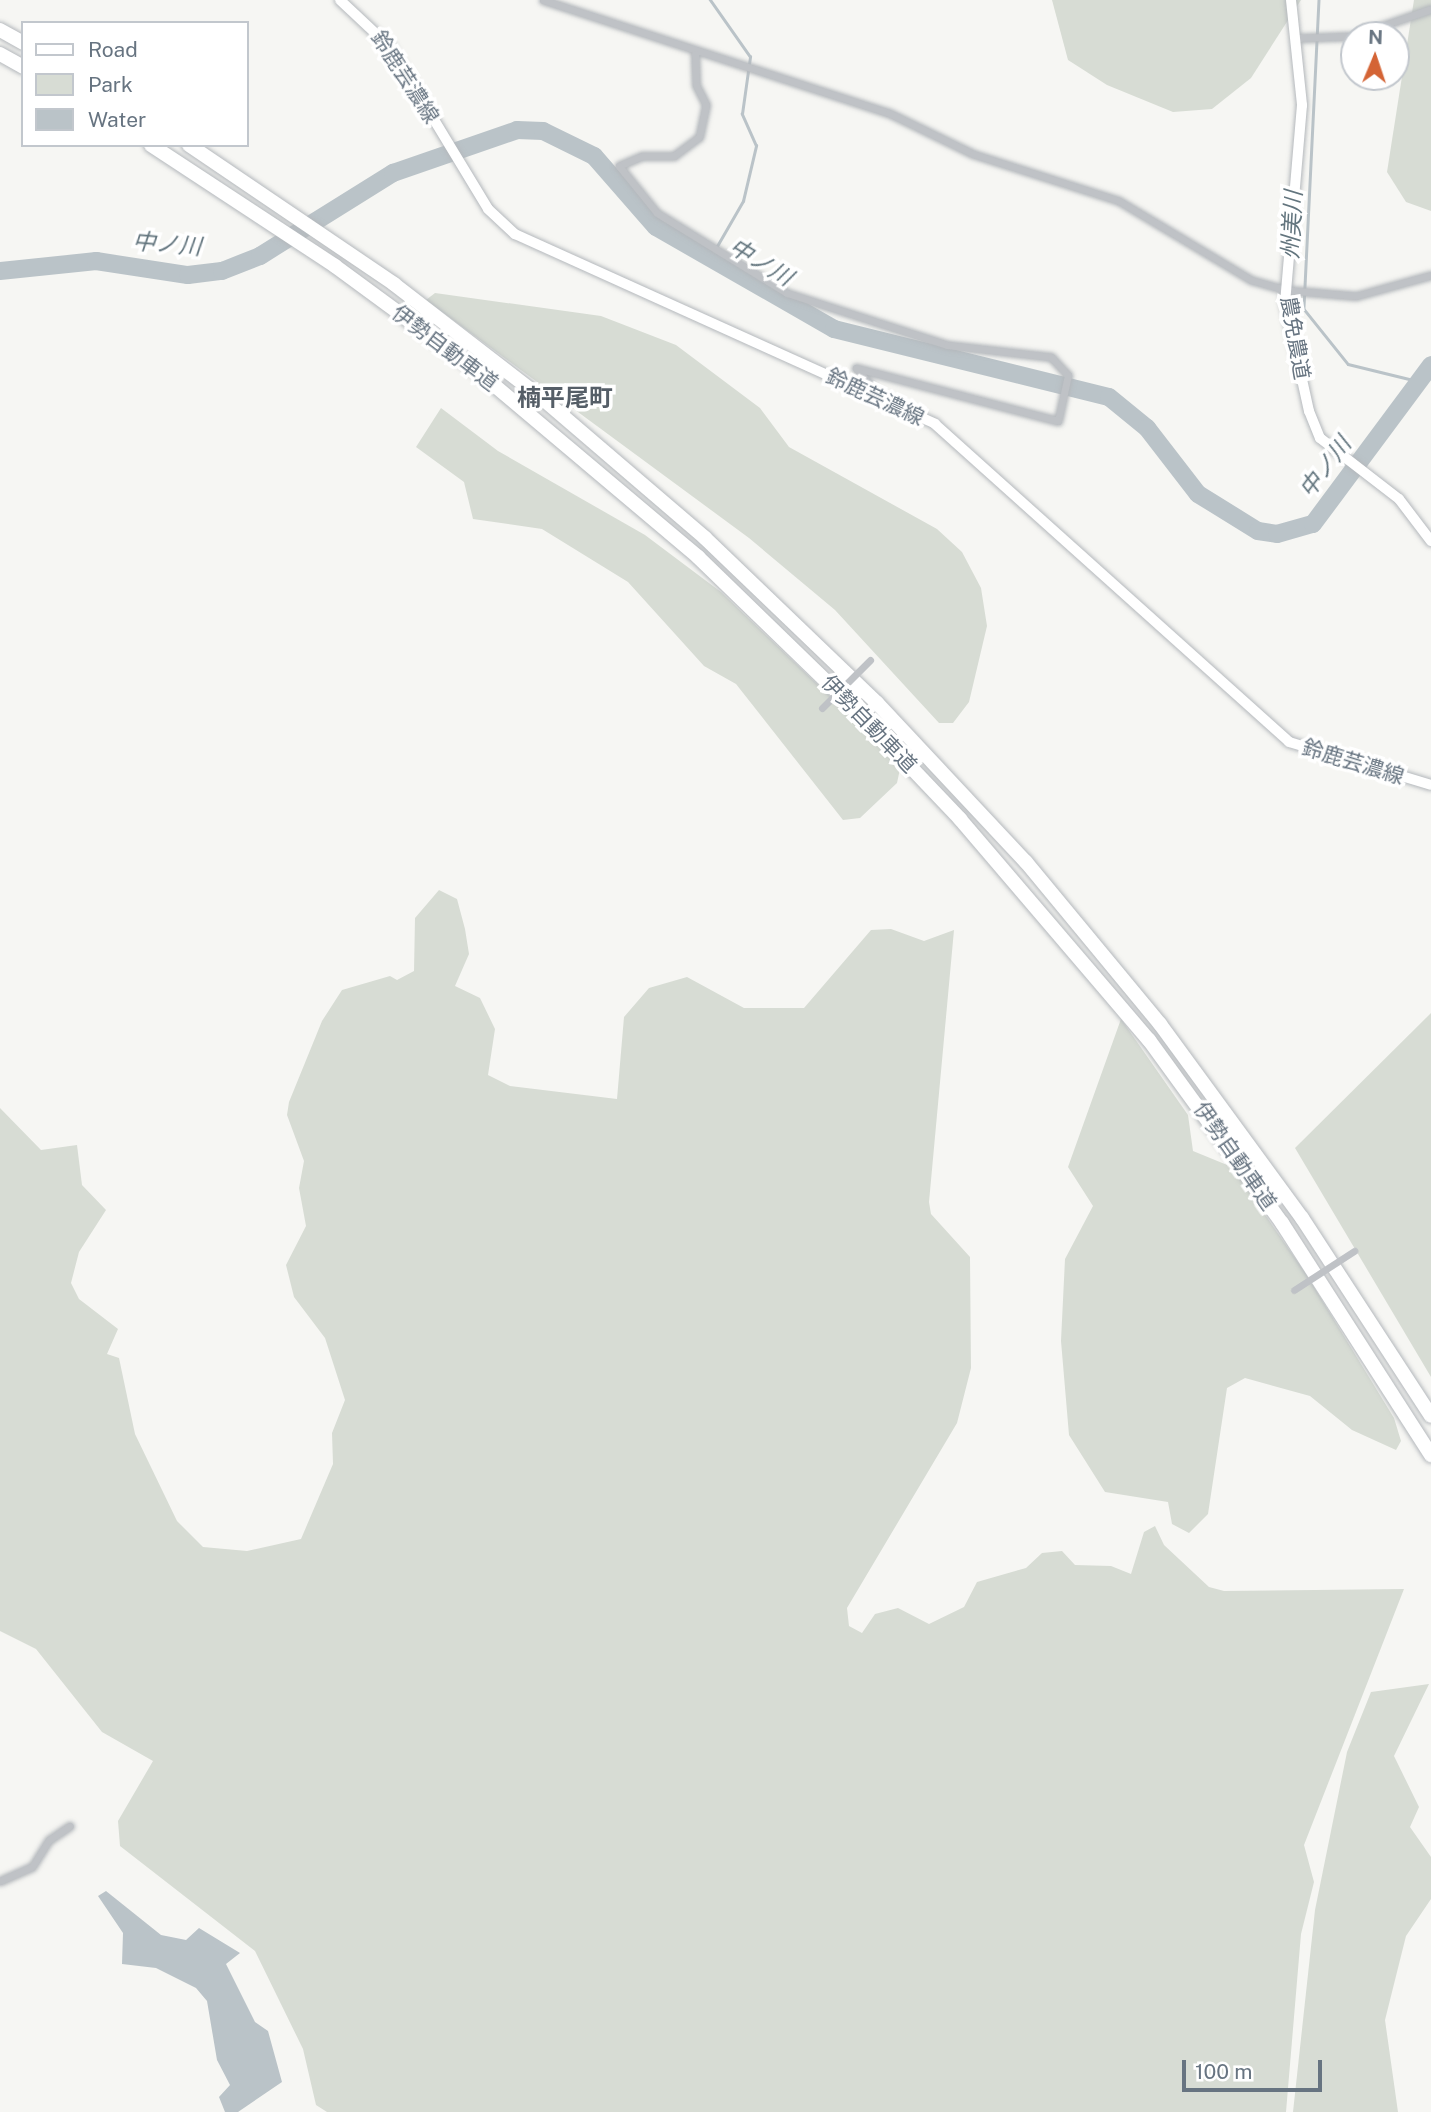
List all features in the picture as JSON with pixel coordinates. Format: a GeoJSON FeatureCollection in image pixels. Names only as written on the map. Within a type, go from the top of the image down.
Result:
{"type":"FeatureCollection","features":[{"type":"Feature","properties":{"kind":"highway"},"geometry":{"type":"LineString","coordinates":[[0,30],[21,42]]}},
{"type":"Feature","properties":{"kind":"highway"},"geometry":{"type":"LineString","coordinates":[[0,54],[21,66]]}},
{"type":"Feature","properties":{"kind":"highway","name":"伊勢自動車道"},"geometry":{"type":"LineString","coordinates":[[154,147],[245,205],[381,299],[531,414],[698,557],[960,819],[1197,1103],[1324,1284],[1431,1455]]}},
{"type":"Feature","properties":{"kind":"highway","name":"伊勢自動車道"},"geometry":{"type":"LineString","coordinates":[[192,147],[257,188],[394,284],[543,399],[696,530],[978,809],[1212,1093],[1431,1416]]}},
{"type":"Feature","properties":{"kind":"main road","name":"鈴鹿芸濃線"},"geometry":{"type":"LineString","coordinates":[[340,0],[390,47],[488,209],[515,234],[935,424],[1289,742],[1431,785]]}},
{"type":"Feature","properties":{"kind":"main road","name":"農免農道"},"geometry":{"type":"LineString","coordinates":[[1291,0],[1298,38],[1301,141],[1291,291],[1313,426],[1342,458],[1377,482],[1413,514],[1431,541]]}},
{"type":"Feature","properties":{"kind":"street"},"geometry":{"type":"LineString","coordinates":[[543,0],[695,54],[889,113],[973,154],[1123,203],[1251,280],[1291,291],[1356,296],[1431,275]]}},
{"type":"Feature","properties":{"kind":"street"},"geometry":{"type":"LineString","coordinates":[[1396,21],[1431,9]]}},
{"type":"Feature","properties":{"kind":"street"},"geometry":{"type":"LineString","coordinates":[[1298,38],[1340,36]]}},
{"type":"Feature","properties":{"kind":"street"},"geometry":{"type":"LineString","coordinates":[[695,54],[696,85],[706,105],[699,137],[674,156],[642,156],[619,166],[657,213],[787,293],[861,321],[947,345],[1051,357],[1068,375],[1058,421],[951,388],[856,368],[881,398]]}},
{"type":"Feature","properties":{"kind":"street"},"geometry":{"type":"LineString","coordinates":[[822,709],[870,660]]}},
{"type":"Feature","properties":{"kind":"street"},"geometry":{"type":"LineString","coordinates":[[1294,1290],[1354,1251]]}},
{"type":"Feature","properties":{"kind":"street"},"geometry":{"type":"LineString","coordinates":[[0,1881],[32,1867],[50,1840],[70,1826]]}},
{"type":"Feature","properties":{"kind":"green space"},"geometry":{"type":"Polygon","coordinates":[[[1052,0],[1301,0],[1251,78],[1212,109],[1173,112],[1107,85],[1068,60],[1052,0]]]}},
{"type":"Feature","properties":{"kind":"green space"},"geometry":{"type":"Polygon","coordinates":[[[1414,0],[1431,0],[1431,211],[1406,202],[1387,172],[1400,91],[1410,91],[1410,25],[1414,0]]]}},
{"type":"Feature","properties":{"kind":"green space"},"geometry":{"type":"Polygon","coordinates":[[[435,293],[601,316],[676,345],[760,408],[789,447],[937,529],[962,552],[981,588],[987,626],[969,702],[953,723],[939,723],[835,610],[749,538],[426,300],[435,293]]]}},
{"type":"Feature","properties":{"kind":"green space"},"geometry":{"type":"Polygon","coordinates":[[[441,408],[498,451],[645,535],[721,592],[886,750],[900,769],[897,783],[860,818],[843,820],[736,684],[704,666],[628,582],[542,529],[473,519],[464,482],[416,447],[441,408]]]}},
{"type":"Feature","properties":{"kind":"green space"},"geometry":{"type":"Polygon","coordinates":[[[439,890],[457,899],[465,929],[469,954],[455,986],[480,998],[495,1029],[488,1075],[510,1086],[617,1099],[624,1017],[649,988],[687,977],[744,1008],[804,1008],[871,930],[891,929],[924,941],[954,930],[929,1202],[931,1214],[970,1257],[971,1368],[957,1423],[847,1608],[849,1626],[862,1633],[875,1614],[898,1608],[929,1624],[964,1607],[977,1582],[1026,1568],[1042,1553],[1062,1551],[1075,1565],[1111,1566],[1131,1574],[1144,1532],[1155,1526],[1164,1545],[1209,1587],[1224,1591],[1404,1589],[1304,1845],[1314,1882],[1301,1934],[1286,2112],[327,2112],[316,2105],[303,2049],[255,1951],[120,1846],[118,1821],[153,1761],[102,1732],[36,1649],[0,1631],[0,1108],[41,1150],[77,1145],[82,1185],[106,1210],[79,1252],[71,1283],[79,1299],[118,1329],[107,1354],[119,1358],[135,1434],[177,1521],[203,1547],[247,1551],[301,1539],[333,1464],[332,1433],[345,1400],[325,1338],[294,1297],[286,1265],[306,1226],[299,1188],[304,1161],[287,1115],[289,1102],[322,1021],[342,990],[390,976],[397,980],[414,971],[415,918],[439,890]]]}},
{"type":"Feature","properties":{"kind":"green space"},"geometry":{"type":"Polygon","coordinates":[[[1431,1013],[1431,1377],[1295,1148],[1431,1013]]]}},
{"type":"Feature","properties":{"kind":"green space"},"geometry":{"type":"Polygon","coordinates":[[[1121,1019],[1188,1115],[1193,1151],[1232,1167],[1306,1274],[1394,1418],[1401,1441],[1396,1450],[1352,1430],[1310,1396],[1245,1378],[1227,1388],[1208,1514],[1189,1533],[1172,1524],[1168,1502],[1105,1492],[1069,1435],[1061,1341],[1065,1259],[1093,1206],[1068,1167],[1121,1019]]]}},
{"type":"Feature","properties":{"kind":"green space"},"geometry":{"type":"Polygon","coordinates":[[[1429,1684],[1394,1756],[1419,1807],[1410,1827],[1431,1857],[1431,1899],[1406,1936],[1385,2020],[1398,2112],[1293,2112],[1315,1910],[1347,1752],[1371,1692],[1429,1684]]]}},
{"type":"Feature","properties":{"kind":"water"},"geometry":{"type":"Polygon","coordinates":[[[106,1891],[161,1935],[186,1940],[199,1928],[240,1953],[226,1964],[255,2022],[268,2031],[282,2082],[238,2112],[225,2112],[219,2097],[230,2085],[217,2060],[207,2001],[196,1988],[156,1968],[122,1964],[123,1933],[98,1896],[106,1891]]]}},
{"type":"Feature","properties":{"kind":"waterway"},"geometry":{"type":"LineString","coordinates":[[709,260],[743,201],[756,146],[742,114],[750,57],[710,0]]}},
{"type":"Feature","properties":{"kind":"waterway","name":"州美川"},"geometry":{"type":"LineString","coordinates":[[1319,0],[1304,309],[1348,364],[1417,381]]}},
{"type":"Feature","properties":{"kind":"waterway","name":"中ノ川"},"geometry":{"type":"LineString","coordinates":[[0,271],[96,261],[188,275],[222,271],[260,256],[393,173],[517,130],[543,131],[594,156],[656,227],[834,329],[1109,397],[1147,428],[1198,494],[1258,531],[1277,534],[1313,524],[1431,365]]}},
{"type":"Feature","properties":{"kind":"district","name":"楠平尾町"},"geometry":{"type":"Point","coordinates":[565,398]}}]}
